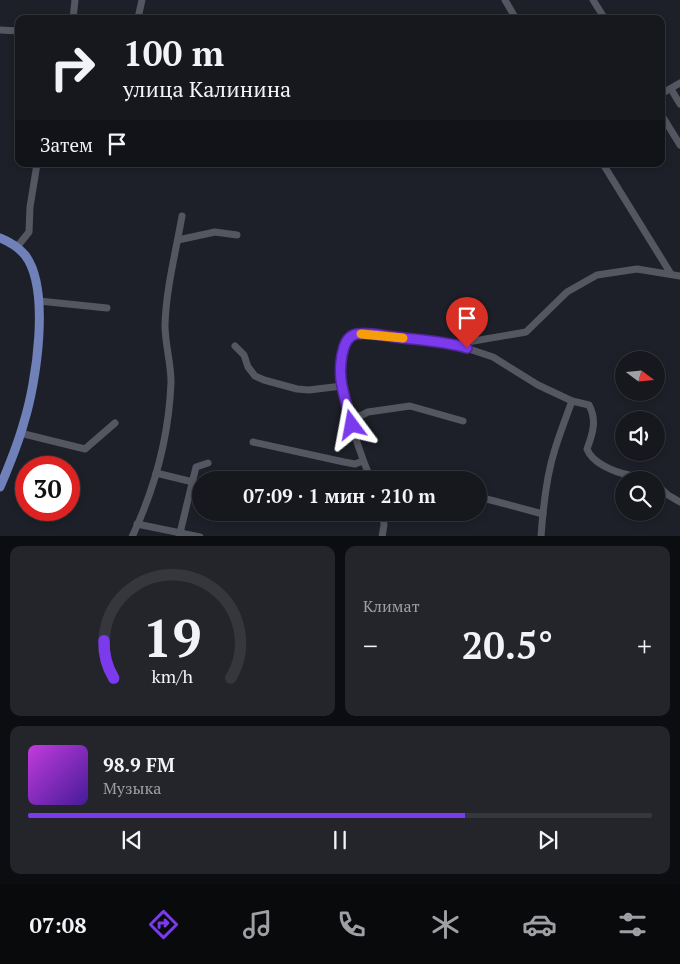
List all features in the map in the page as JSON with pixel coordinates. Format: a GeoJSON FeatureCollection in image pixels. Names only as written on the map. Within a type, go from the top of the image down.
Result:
{"type":"FeatureCollection","features":[{"type":"Feature","properties":{"kind":"main road"},"geometry":{"type":"LineString","coordinates":[[0,238],[17,247],[26,256],[36,283],[39,321],[35,371],[30,397],[20,433],[0,487]]}},
{"type":"Feature","properties":{"kind":"street"},"geometry":{"type":"LineString","coordinates":[[73,15],[75,0]]}},
{"type":"Feature","properties":{"kind":"street"},"geometry":{"type":"LineString","coordinates":[[139,15],[142,0]]}},
{"type":"Feature","properties":{"kind":"street"},"geometry":{"type":"LineString","coordinates":[[505,0],[514,15]]}},
{"type":"Feature","properties":{"kind":"street"},"geometry":{"type":"LineString","coordinates":[[594,0],[601,15]]}},
{"type":"Feature","properties":{"kind":"street"},"geometry":{"type":"LineString","coordinates":[[0,30],[15,31]]}},
{"type":"Feature","properties":{"kind":"street"},"geometry":{"type":"LineString","coordinates":[[665,92],[680,84]]}},
{"type":"Feature","properties":{"kind":"street"},"geometry":{"type":"LineString","coordinates":[[671,88],[680,104]]}},
{"type":"Feature","properties":{"kind":"street"},"geometry":{"type":"LineString","coordinates":[[665,121],[680,146]]}},
{"type":"Feature","properties":{"kind":"street"},"geometry":{"type":"LineString","coordinates":[[17,247],[28,232],[37,167]]}},
{"type":"Feature","properties":{"kind":"street"},"geometry":{"type":"LineString","coordinates":[[605,167],[671,274]]}},
{"type":"Feature","properties":{"kind":"street"},"geometry":{"type":"LineString","coordinates":[[132,536],[156,473],[168,417],[171,380],[165,326],[167,301],[182,216]]}},
{"type":"Feature","properties":{"kind":"street"},"geometry":{"type":"LineString","coordinates":[[178,240],[215,232],[237,235]]}},
{"type":"Feature","properties":{"kind":"street"},"geometry":{"type":"LineString","coordinates":[[454,344],[526,332],[567,292],[597,275],[637,269],[680,276]]}},
{"type":"Feature","properties":{"kind":"street"},"geometry":{"type":"LineString","coordinates":[[38,301],[107,308]]}},
{"type":"Feature","properties":{"kind":"street"},"geometry":{"type":"LineString","coordinates":[[367,471],[352,425],[342,386],[340,362],[346,341],[355,334],[454,344],[493,357],[538,385],[572,401],[589,405],[594,414],[593,433],[587,449],[589,455],[609,469],[616,471]]}},
{"type":"Feature","properties":{"kind":"street"},"geometry":{"type":"LineString","coordinates":[[235,346],[244,355],[248,367],[255,376],[264,380],[281,386],[309,390],[342,386]]}},
{"type":"Feature","properties":{"kind":"street"},"geometry":{"type":"LineString","coordinates":[[541,536],[548,477],[555,449],[572,401]]}},
{"type":"Feature","properties":{"kind":"street"},"geometry":{"type":"LineString","coordinates":[[352,425],[360,416],[368,412],[410,406],[463,421]]}},
{"type":"Feature","properties":{"kind":"street"},"geometry":{"type":"LineString","coordinates":[[20,433],[85,449],[115,423]]}},
{"type":"Feature","properties":{"kind":"street"},"geometry":{"type":"LineString","coordinates":[[253,442],[355,464],[363,461]]}},
{"type":"Feature","properties":{"kind":"street"},"geometry":{"type":"LineString","coordinates":[[195,471],[196,467],[208,463]]}},
{"type":"Feature","properties":{"kind":"street"},"geometry":{"type":"LineString","coordinates":[[156,473],[192,482]]}},
{"type":"Feature","properties":{"kind":"street"},"geometry":{"type":"LineString","coordinates":[[179,534],[192,486]]}},
{"type":"Feature","properties":{"kind":"street"},"geometry":{"type":"LineString","coordinates":[[665,492],[680,502]]}},
{"type":"Feature","properties":{"kind":"street"},"geometry":{"type":"LineString","coordinates":[[487,499],[543,514]]}},
{"type":"Feature","properties":{"kind":"street"},"geometry":{"type":"LineString","coordinates":[[382,536],[383,521]]}},
{"type":"Feature","properties":{"kind":"street"},"geometry":{"type":"LineString","coordinates":[[137,524],[179,534],[200,536]]}},
{"type":"Feature","properties":{"kind":"slow traffic"},"geometry":{"type":"LineString","coordinates":[[361,334],[403,338]]}},
{"type":"Feature","properties":{"kind":"route"},"geometry":{"type":"LineString","coordinates":[[352,425],[342,386],[340,362],[346,341],[355,334],[434,341],[467,348]]}}]}
